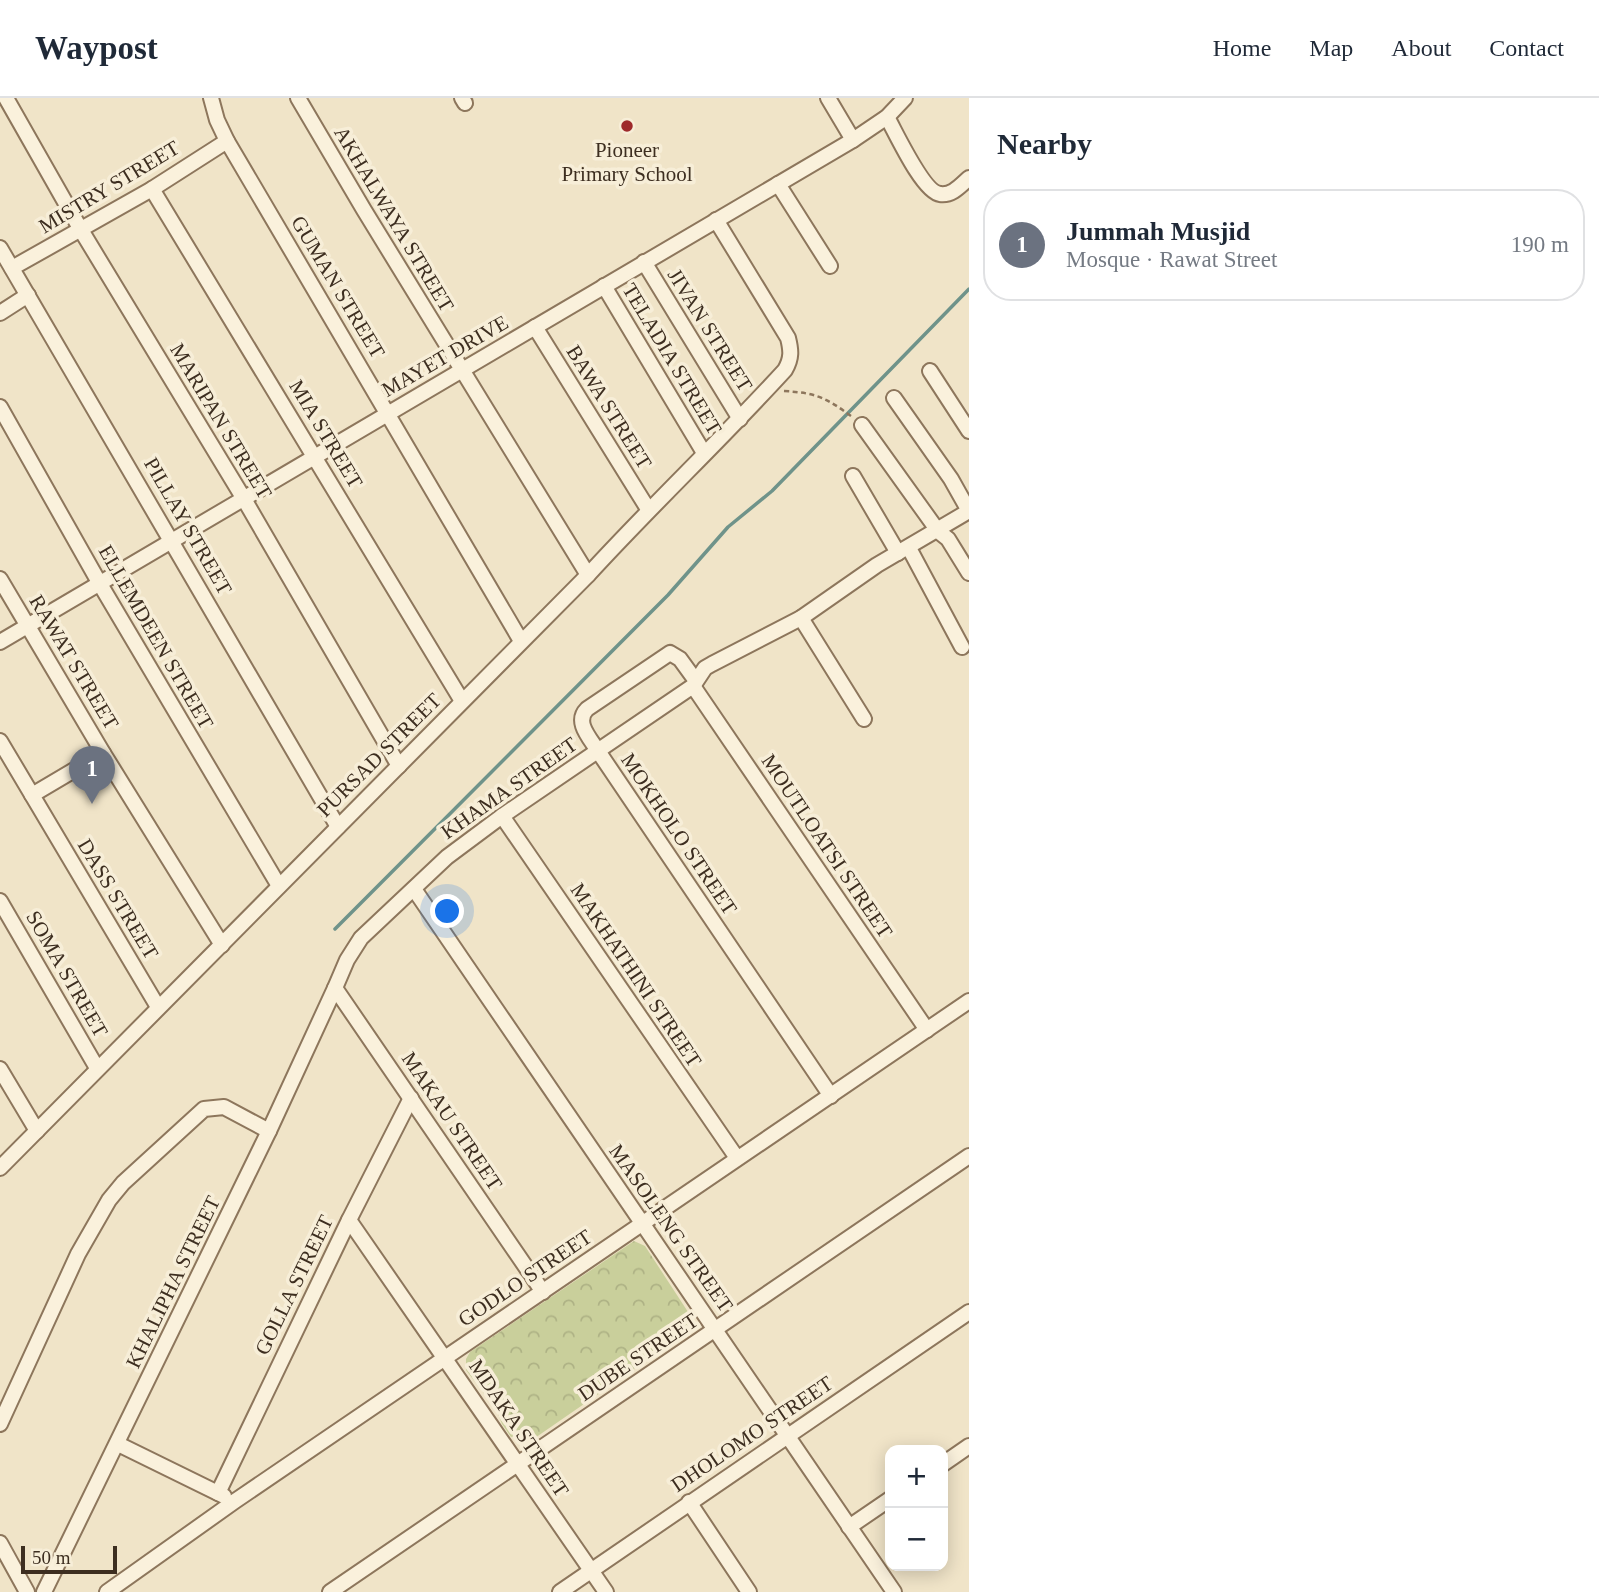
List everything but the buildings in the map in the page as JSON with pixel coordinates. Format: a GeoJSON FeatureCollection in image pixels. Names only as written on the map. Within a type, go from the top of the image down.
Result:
{"type":"FeatureCollection","features":[{"type":"Feature","properties":{"kind":"street","name":"MARIPAN STREET"},"geometry":{"type":"LineString","coordinates":[[6,98],[81,230],[244,499],[399,766]]}},
{"type":"Feature","properties":{"kind":"street","name":"GUMAN STREET"},"geometry":{"type":"LineString","coordinates":[[211,98],[227,141],[521,641]]}},
{"type":"Feature","properties":{"kind":"street","name":"AKHALWAYA STREET"},"geometry":{"type":"LineString","coordinates":[[298,98],[587,575]]}},
{"type":"Feature","properties":{"kind":"street"},"geometry":{"type":"LineString","coordinates":[[828,98],[853,139]]}},
{"type":"Feature","properties":{"kind":"street","name":"MAYET DRIVE"},"geometry":{"type":"LineString","coordinates":[[0,642],[853,139],[887,117],[905,98]]}},
{"type":"Feature","properties":{"kind":"street"},"geometry":{"type":"LineString","coordinates":[[887,117],[920,176],[933,192],[948,194],[969,178]]}},
{"type":"Feature","properties":{"kind":"street","name":"MISTRY STREET"},"geometry":{"type":"LineString","coordinates":[[12,268],[152,189],[227,141]]}},
{"type":"Feature","properties":{"kind":"street"},"geometry":{"type":"LineString","coordinates":[[778,184],[830,267]]}},
{"type":"Feature","properties":{"kind":"street","name":"MIA STREET"},"geometry":{"type":"LineString","coordinates":[[152,189],[462,701]]}},
{"type":"Feature","properties":{"kind":"street","name":"PURSAD STREET"},"geometry":{"type":"LineString","coordinates":[[0,1168],[587,575],[785,370],[790,361],[788,338],[716,220]]}},
{"type":"Feature","properties":{"kind":"street","name":"PILLAY STREET"},"geometry":{"type":"LineString","coordinates":[[0,248],[338,827]]}},
{"type":"Feature","properties":{"kind":"street","name":"JIVAN STREET"},"geometry":{"type":"LineString","coordinates":[[644,262],[740,419]]}},
{"type":"Feature","properties":{"kind":"street","name":"TELADIA STREET"},"geometry":{"type":"LineString","coordinates":[[604,286],[704,453]]}},
{"type":"Feature","properties":{"kind":"street"},"geometry":{"type":"LineString","coordinates":[[0,313],[28,295]]}},
{"type":"Feature","properties":{"kind":"street","name":"BAWA STREET"},"geometry":{"type":"LineString","coordinates":[[535,327],[648,509]]}},
{"type":"Feature","properties":{"kind":"street"},"geometry":{"type":"LineString","coordinates":[[930,371],[969,431]]}},
{"type":"Feature","properties":{"kind":"street"},"geometry":{"type":"LineString","coordinates":[[894,398],[951,479],[969,511]]}},
{"type":"Feature","properties":{"kind":"street","name":"ELLEMDEEN STREET"},"geometry":{"type":"LineString","coordinates":[[0,407],[100,584],[279,886]]}},
{"type":"Feature","properties":{"kind":"street"},"geometry":{"type":"LineString","coordinates":[[862,425],[938,531],[948,539],[969,573]]}},
{"type":"Feature","properties":{"kind":"street"},"geometry":{"type":"LineString","coordinates":[[853,476],[904,551],[962,647]]}},
{"type":"Feature","properties":{"kind":"street","name":"KHAMA STREET"},"geometry":{"type":"LineString","coordinates":[[335,988],[351,952],[361,938],[447,857],[694,683],[705,668],[801,618],[969,511]]}},
{"type":"Feature","properties":{"kind":"street","name":"RAWAT STREET"},"geometry":{"type":"LineString","coordinates":[[0,579],[103,753],[222,945]]}},
{"type":"Feature","properties":{"kind":"street"},"geometry":{"type":"LineString","coordinates":[[801,618],[864,719]]}},
{"type":"Feature","properties":{"kind":"street","name":"MOKHOLO STREET"},"geometry":{"type":"LineString","coordinates":[[694,683],[680,659],[670,653],[587,709],[582,714],[581,721],[598,751],[831,1096]]}},
{"type":"Feature","properties":{"kind":"street","name":"MOUTLOATSI STREET"},"geometry":{"type":"LineString","coordinates":[[694,683],[927,1030]]}},
{"type":"Feature","properties":{"kind":"street","name":"DASS STREET"},"geometry":{"type":"LineString","coordinates":[[0,741],[158,1007]]}},
{"type":"Feature","properties":{"kind":"street"},"geometry":{"type":"LineString","coordinates":[[32,794],[103,753]]}},
{"type":"Feature","properties":{"kind":"street","name":"MAKHATHINI STREET"},"geometry":{"type":"LineString","coordinates":[[502,816],[737,1158]]}},
{"type":"Feature","properties":{"kind":"street","name":"MASOLENG STREET"},"geometry":{"type":"LineString","coordinates":[[414,889],[894,1592]]}},
{"type":"Feature","properties":{"kind":"street","name":"SOMA STREET"},"geometry":{"type":"LineString","coordinates":[[0,901],[97,1068]]}},
{"type":"Feature","properties":{"kind":"street","name":"MAKAU STREET"},"geometry":{"type":"LineString","coordinates":[[335,988],[543,1292]]}},
{"type":"Feature","properties":{"kind":"street","name":"KHALIPHA STREET"},"geometry":{"type":"LineString","coordinates":[[44,1592],[269,1131],[335,988]]}},
{"type":"Feature","properties":{"kind":"street","name":"GODLO STREET"},"geometry":{"type":"LineString","coordinates":[[107,1592],[235,1501],[969,1001]]}},
{"type":"Feature","properties":{"kind":"street"},"geometry":{"type":"LineString","coordinates":[[0,1069],[37,1131]]}},
{"type":"Feature","properties":{"kind":"street","name":"GOLLA STREET"},"geometry":{"type":"LineString","coordinates":[[218,1493],[349,1220],[411,1098]]}},
{"type":"Feature","properties":{"kind":"street"},"geometry":{"type":"LineString","coordinates":[[0,1424],[79,1254],[109,1200],[123,1183],[204,1109],[212,1106],[224,1107],[269,1131]]}},
{"type":"Feature","properties":{"kind":"street","name":"DUBE STREET"},"geometry":{"type":"LineString","coordinates":[[330,1592],[969,1156]]}},
{"type":"Feature","properties":{"kind":"street","name":"MDAKA STREET"},"geometry":{"type":"LineString","coordinates":[[349,1220],[606,1592]]}},
{"type":"Feature","properties":{"kind":"street","name":"DHOLOMO STREET"},"geometry":{"type":"LineString","coordinates":[[560,1592],[969,1312]]}},
{"type":"Feature","properties":{"kind":"street"},"geometry":{"type":"LineString","coordinates":[[118,1444],[235,1501]]}},
{"type":"Feature","properties":{"kind":"street"},"geometry":{"type":"LineString","coordinates":[[948,1461],[969,1446]]}},
{"type":"Feature","properties":{"kind":"street"},"geometry":{"type":"LineString","coordinates":[[689,1502],[749,1592]]}},
{"type":"Feature","properties":{"kind":"street"},"geometry":{"type":"LineString","coordinates":[[849,1527],[885,1502]]}},
{"type":"Feature","properties":{"kind":"street"},"geometry":{"type":"LineString","coordinates":[[0,1543],[27,1592]]}},
{"type":"Feature","properties":{"kind":"path"},"geometry":{"type":"LineString","coordinates":[[768,389],[813,393],[835,404],[862,425]]}},
{"type":"Feature","properties":{"kind":"green space"},"geometry":{"type":"Polygon","coordinates":[[[634,1241],[645,1246],[690,1315],[689,1327],[678,1339],[532,1440],[511,1437],[497,1411],[466,1370],[466,1359],[470,1352],[634,1241]]]}},
{"type":"Feature","properties":{"kind":"waterway"},"geometry":{"type":"LineString","coordinates":[[335,929],[668,595],[728,527],[772,491],[969,289]]}},
{"type":"Feature","properties":{"kind":"place","name":"Pioneer Primary School"},"geometry":{"type":"Point","coordinates":[627,126]}},
{"type":"Feature","properties":{"kind":"place","name":"Jummah Musjid"},"geometry":{"type":"Point","coordinates":[92,804]}}]}
